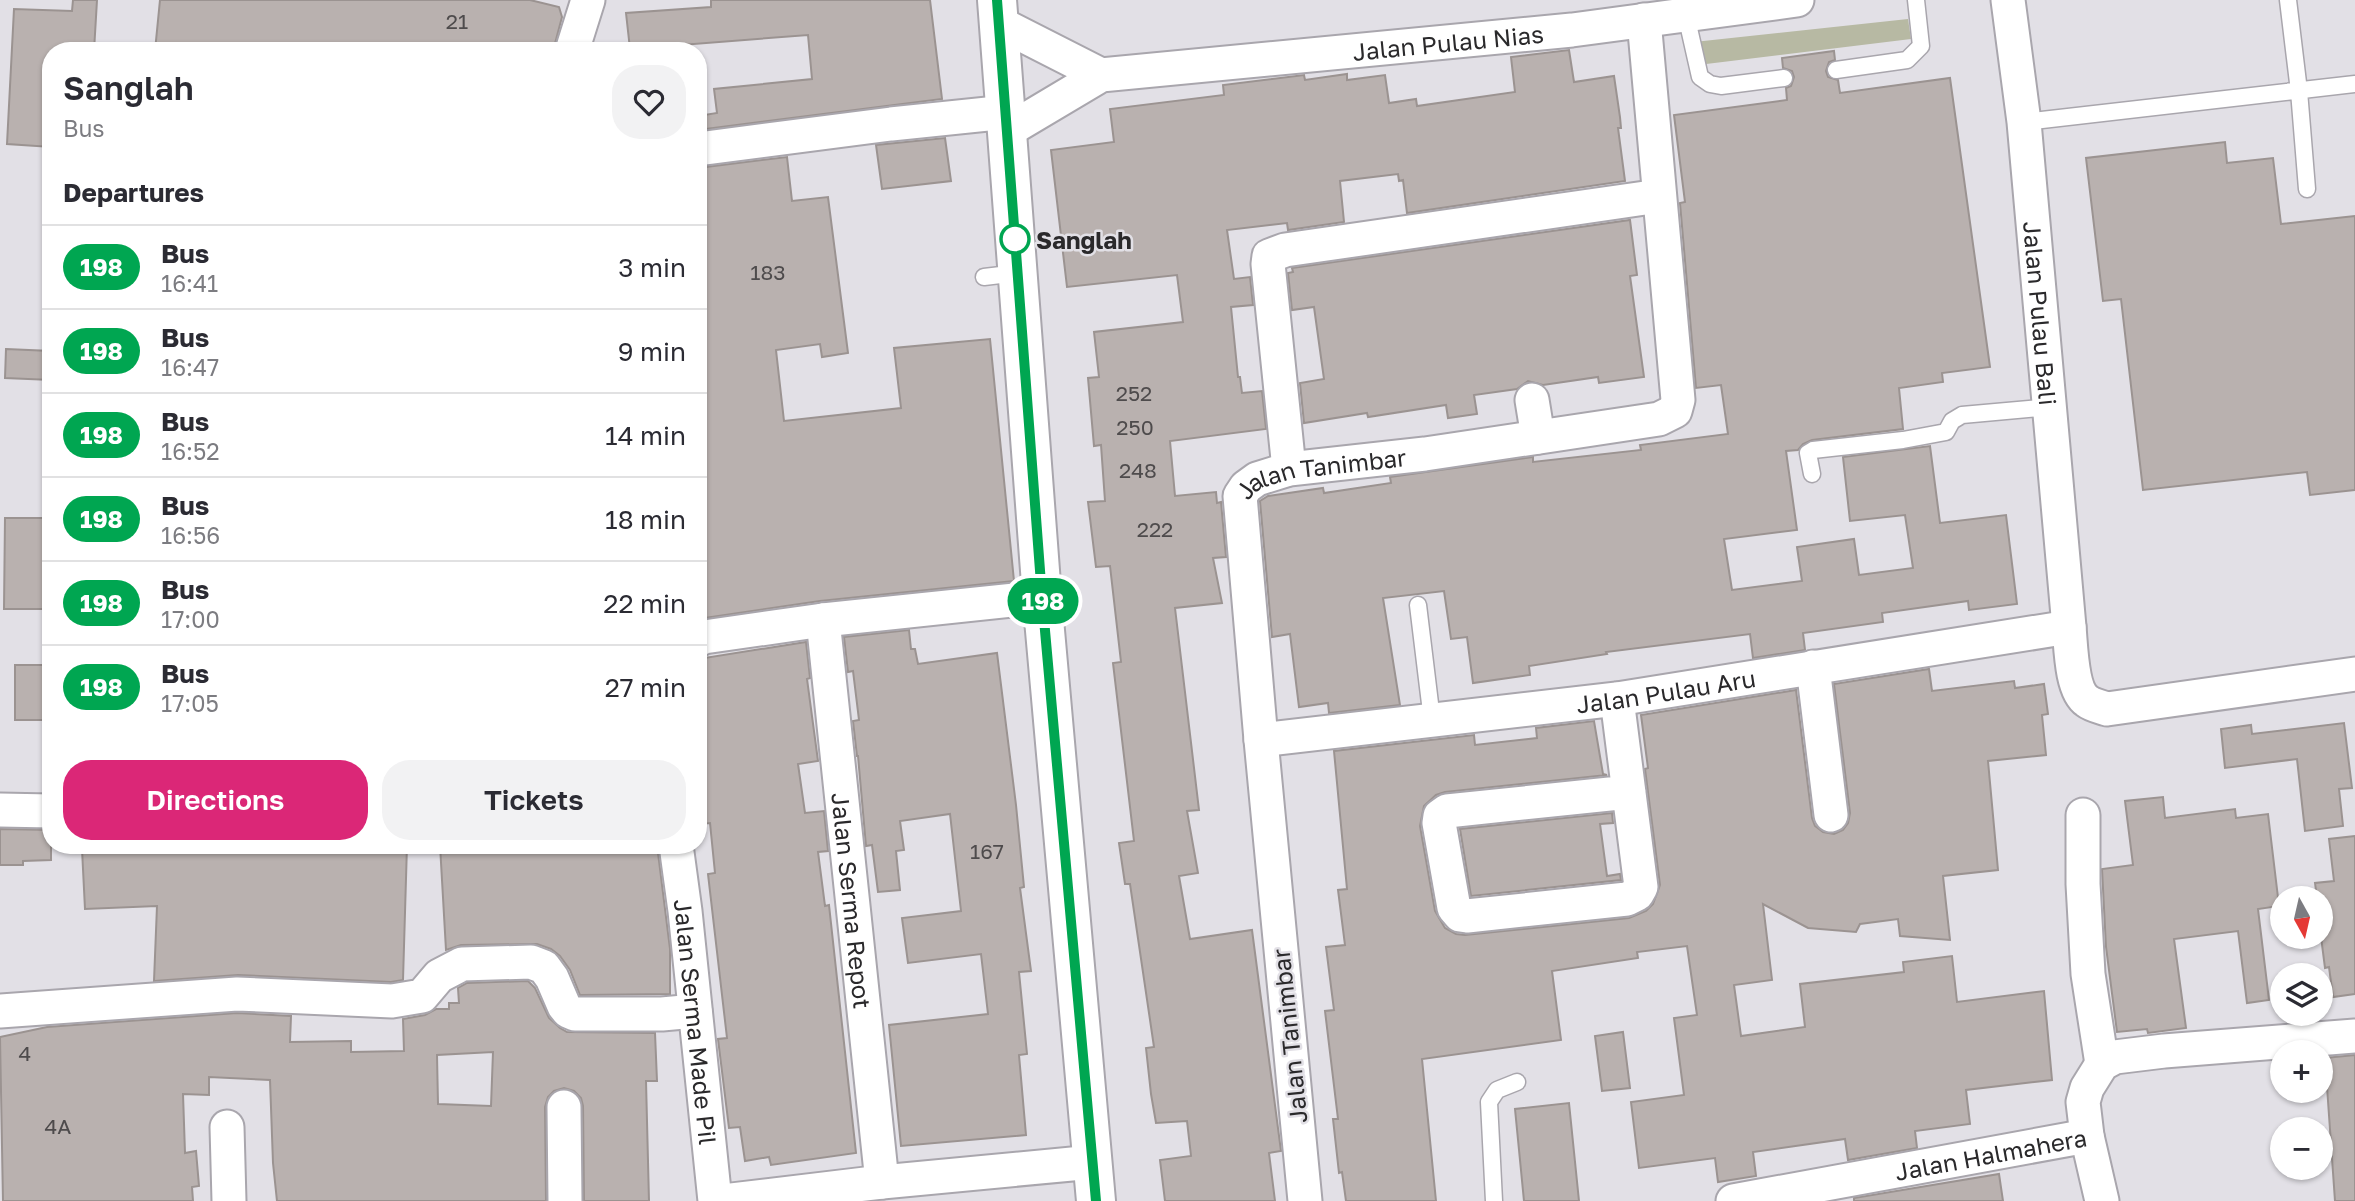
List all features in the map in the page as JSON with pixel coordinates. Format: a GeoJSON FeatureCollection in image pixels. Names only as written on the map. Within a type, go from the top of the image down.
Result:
{"type":"FeatureCollection","features":[{"type":"Feature","properties":{"kind":"main road"},"geometry":{"type":"LineString","coordinates":[[998,12],[1007,121],[1001,275],[1042,597],[1096,1201]]}},
{"type":"Feature","properties":{"kind":"street"},"geometry":{"type":"LineString","coordinates":[[575,42],[588,0]]}},
{"type":"Feature","properties":{"kind":"street","name":"Jalan Pulau Nias"},"geometry":{"type":"LineString","coordinates":[[1007,121],[1101,75],[1572,30],[1797,0]]}},
{"type":"Feature","properties":{"kind":"street","name":"Jalan Pulau Bali"},"geometry":{"type":"LineString","coordinates":[[2008,0],[2024,122],[2069,627],[2080,694],[2088,703],[2108,709],[2355,674]]}},
{"type":"Feature","properties":{"kind":"street"},"geometry":{"type":"LineString","coordinates":[[998,12],[1101,75]]}},
{"type":"Feature","properties":{"kind":"street","name":"Jalan Tanimbar"},"geometry":{"type":"LineString","coordinates":[[1306,1201],[1240,496],[1246,487],[1257,479],[1289,469],[1401,457],[1658,419],[1675,411],[1678,400],[1644,20]]}},
{"type":"Feature","properties":{"kind":"street"},"geometry":{"type":"LineString","coordinates":[[707,148],[891,124],[1007,121]]}},
{"type":"Feature","properties":{"kind":"street"},"geometry":{"type":"LineString","coordinates":[[1289,469],[1269,256],[1286,250],[1395,245],[1659,196]]}},
{"type":"Feature","properties":{"kind":"street"},"geometry":{"type":"LineString","coordinates":[[1532,400],[1538,437]]}},
{"type":"Feature","properties":{"kind":"street"},"geometry":{"type":"LineString","coordinates":[[707,637],[823,620],[1042,597]]}},
{"type":"Feature","properties":{"kind":"street","name":"Jalan Serma Repot"},"geometry":{"type":"LineString","coordinates":[[823,620],[882,1181]]}},
{"type":"Feature","properties":{"kind":"street","name":"Jalan Pulau Aru"},"geometry":{"type":"LineString","coordinates":[[1261,740],[1617,699],[2069,627]]}},
{"type":"Feature","properties":{"kind":"street"},"geometry":{"type":"LineString","coordinates":[[1813,667],[1831,815]]}},
{"type":"Feature","properties":{"kind":"street"},"geometry":{"type":"LineString","coordinates":[[1617,699],[1629,792],[1641,887],[1637,894],[1626,899],[1466,916],[1460,915],[1454,908],[1439,823],[1440,816],[1447,811],[1629,792]]}},
{"type":"Feature","properties":{"kind":"street"},"geometry":{"type":"LineString","coordinates":[[0,810],[42,811]]}},
{"type":"Feature","properties":{"kind":"street"},"geometry":{"type":"LineString","coordinates":[[2083,815],[2083,884],[2088,974],[2102,1064],[2115,1057],[2165,1051],[2355,1036]]}},
{"type":"Feature","properties":{"kind":"street","name":"Jalan Serma Made Pil"},"geometry":{"type":"LineString","coordinates":[[677,854],[715,1201]]}},
{"type":"Feature","properties":{"kind":"street"},"geometry":{"type":"LineString","coordinates":[[0,1011],[237,994],[392,1001],[422,996],[439,976],[462,964],[531,962],[544,967],[564,1006],[575,1014],[662,1014],[695,1011]]}},
{"type":"Feature","properties":{"kind":"street","name":"Jalan Halmahera"},"geometry":{"type":"LineString","coordinates":[[1732,1201],[2087,1136],[2083,1102],[2087,1088],[2102,1064]]}},
{"type":"Feature","properties":{"kind":"street"},"geometry":{"type":"LineString","coordinates":[[564,1107],[565,1201]]}},
{"type":"Feature","properties":{"kind":"street"},"geometry":{"type":"LineString","coordinates":[[227,1126],[229,1201]]}},
{"type":"Feature","properties":{"kind":"street"},"geometry":{"type":"LineString","coordinates":[[2087,1136],[2102,1201]]}},
{"type":"Feature","properties":{"kind":"street"},"geometry":{"type":"LineString","coordinates":[[723,1201],[882,1181],[1093,1162]]}},
{"type":"Feature","properties":{"kind":"lane"},"geometry":{"type":"LineString","coordinates":[[1836,70],[1907,60],[1915,53],[1922,46],[1916,0]]}},
{"type":"Feature","properties":{"kind":"lane"},"geometry":{"type":"LineString","coordinates":[[2288,0],[2307,189]]}},
{"type":"Feature","properties":{"kind":"lane"},"geometry":{"type":"LineString","coordinates":[[1686,15],[1700,77],[1710,84],[1721,86],[1784,78]]}},
{"type":"Feature","properties":{"kind":"lane"},"geometry":{"type":"LineString","coordinates":[[2024,122],[2355,85]]}},
{"type":"Feature","properties":{"kind":"lane"},"geometry":{"type":"LineString","coordinates":[[1812,474],[1807,457],[1813,450],[1903,440],[1946,432],[1952,421],[1962,415],[2050,407]]}},
{"type":"Feature","properties":{"kind":"lane"},"geometry":{"type":"LineString","coordinates":[[1418,605],[1432,720]]}},
{"type":"Feature","properties":{"kind":"lane"},"geometry":{"type":"LineString","coordinates":[[1494,1201],[1489,1102],[1497,1090],[1517,1082]]}},
{"type":"Feature","properties":{"kind":"green space"},"geometry":{"type":"Polygon","coordinates":[[[1908,19],[1911,39],[1698,65],[1694,42],[1908,19]]]}},
{"type":"Feature","properties":{"kind":"building"},"geometry":{"type":"Polygon","coordinates":[[[73,0],[97,0],[95,42],[42,42],[42,146],[7,144],[14,9],[72,11],[73,0]]]}},
{"type":"Feature","properties":{"kind":"building"},"geometry":{"type":"Polygon","coordinates":[[[160,0],[530,0],[559,7],[562,17],[555,42],[156,42],[160,0]]]}},
{"type":"Feature","properties":{"kind":"building"},"geometry":{"type":"Polygon","coordinates":[[[711,0],[930,0],[942,99],[707,129],[707,115],[717,113],[714,89],[812,79],[808,35],[707,43],[629,42],[626,13],[711,7],[711,0]]]}},
{"type":"Feature","properties":{"kind":"building"},"geometry":{"type":"Polygon","coordinates":[[[1569,50],[1574,82],[1614,76],[1625,181],[1407,213],[1403,180],[1399,181],[1398,174],[1340,181],[1344,222],[1288,230],[1287,223],[1227,230],[1234,279],[1250,277],[1253,305],[1231,307],[1238,377],[1242,393],[1262,391],[1266,429],[1170,441],[1175,496],[1216,492],[1217,503],[1221,502],[1226,557],[1213,558],[1222,603],[1175,608],[1199,810],[1187,811],[1198,873],[1179,876],[1190,939],[1252,930],[1281,1151],[1269,1153],[1275,1201],[1165,1201],[1160,1160],[1191,1156],[1187,1121],[1156,1123],[1151,1094],[1146,1048],[1154,1047],[1130,884],[1125,884],[1119,843],[1134,841],[1113,663],[1121,662],[1110,566],[1096,567],[1088,502],[1105,501],[1101,445],[1094,446],[1088,378],[1099,377],[1094,332],[1183,322],[1177,275],[1067,287],[1051,150],[1114,142],[1110,109],[1224,95],[1223,85],[1304,75],[1305,80],[1347,74],[1347,80],[1385,75],[1389,103],[1416,99],[1417,106],[1515,92],[1511,57],[1569,50]]]}},
{"type":"Feature","properties":{"kind":"building"},"geometry":{"type":"Polygon","coordinates":[[[1834,51],[1835,60],[1829,62],[1826,71],[1828,77],[1838,80],[1840,93],[1950,78],[1990,367],[1942,373],[1943,382],[1899,388],[1903,429],[1812,440],[1798,450],[1786,451],[1797,530],[1724,539],[1732,590],[1802,581],[1797,547],[1854,539],[1859,575],[1913,568],[1905,515],[1850,521],[1843,457],[1930,446],[1940,523],[2006,515],[2017,604],[1969,610],[1968,601],[1882,613],[1883,622],[1803,633],[1805,650],[1753,658],[1750,634],[1606,652],[1607,654],[1529,666],[1530,675],[1473,683],[1467,637],[1451,639],[1444,591],[1383,598],[1400,705],[1329,713],[1328,703],[1299,707],[1290,634],[1272,637],[1260,501],[1268,496],[1323,488],[1324,493],[1391,483],[1390,477],[1533,457],[1533,462],[1641,450],[1640,445],[1728,434],[1721,385],[1696,388],[1680,203],[1685,202],[1674,115],[1787,100],[1786,88],[1791,86],[1794,77],[1792,71],[1783,68],[1782,58],[1834,51]]]}},
{"type":"Feature","properties":{"kind":"building"},"geometry":{"type":"Polygon","coordinates":[[[945,138],[951,181],[882,189],[876,145],[945,138]]]}},
{"type":"Feature","properties":{"kind":"building"},"geometry":{"type":"Polygon","coordinates":[[[2225,142],[2227,163],[2273,158],[2281,224],[2355,216],[2355,490],[2310,495],[2307,472],[2143,490],[2121,299],[2103,301],[2086,158],[2225,142]]]}},
{"type":"Feature","properties":{"kind":"building"},"geometry":{"type":"Polygon","coordinates":[[[787,157],[792,201],[828,197],[848,353],[822,357],[820,344],[776,350],[784,421],[901,408],[894,348],[990,339],[1014,581],[820,601],[707,618],[707,167],[787,157]]]}},
{"type":"Feature","properties":{"kind":"building"},"geometry":{"type":"Polygon","coordinates":[[[1630,220],[1637,275],[1630,276],[1644,377],[1599,383],[1598,377],[1543,385],[1528,381],[1517,389],[1474,395],[1477,414],[1448,418],[1446,405],[1304,423],[1300,383],[1324,379],[1314,307],[1292,310],[1288,273],[1293,272],[1292,268],[1630,220]]]}},
{"type":"Feature","properties":{"kind":"building"},"geometry":{"type":"Polygon","coordinates":[[[6,349],[42,351],[42,380],[5,378],[6,349]]]}},
{"type":"Feature","properties":{"kind":"building"},"geometry":{"type":"Polygon","coordinates":[[[5,518],[42,518],[42,609],[4,609],[5,518]]]}},
{"type":"Feature","properties":{"kind":"building"},"geometry":{"type":"Polygon","coordinates":[[[909,630],[911,649],[915,649],[918,664],[997,653],[1016,805],[1024,887],[1020,888],[1031,971],[1019,972],[1027,1054],[1019,1055],[1026,1135],[901,1146],[889,1025],[988,1014],[981,954],[908,963],[902,918],[961,911],[950,814],[900,821],[904,850],[896,851],[900,890],[878,892],[872,845],[866,846],[853,721],[859,720],[853,671],[848,672],[844,637],[909,630]]]}},
{"type":"Feature","properties":{"kind":"building"},"geometry":{"type":"Polygon","coordinates":[[[806,642],[810,678],[807,679],[818,761],[798,764],[805,813],[824,811],[828,851],[818,852],[825,906],[829,905],[856,1153],[771,1165],[769,1157],[745,1161],[740,1127],[729,1128],[718,1039],[727,1038],[708,874],[715,873],[710,823],[707,823],[707,658],[806,642]]]}},
{"type":"Feature","properties":{"kind":"building"},"geometry":{"type":"Polygon","coordinates":[[[15,665],[42,665],[42,720],[15,720],[15,665]]]}},
{"type":"Feature","properties":{"kind":"building"},"geometry":{"type":"Polygon","coordinates":[[[1929,669],[1932,691],[2014,681],[2015,688],[2044,684],[2048,714],[2042,715],[2046,755],[1988,761],[1998,870],[1943,876],[1950,940],[1900,936],[1898,919],[1860,924],[1856,932],[1808,928],[1763,904],[1772,980],[1734,985],[1741,1036],[1805,1027],[1800,984],[1904,972],[1903,962],[1952,956],[1957,1002],[2044,991],[2052,1080],[1966,1090],[1970,1124],[1915,1131],[1917,1148],[1848,1160],[1845,1139],[1753,1152],[1756,1176],[1718,1182],[1715,1158],[1639,1168],[1631,1102],[1684,1095],[1674,1018],[1697,1015],[1687,946],[1637,952],[1638,958],[1552,971],[1561,1040],[1422,1059],[1436,1201],[1346,1201],[1342,1172],[1339,1173],[1333,1119],[1338,1119],[1325,1011],[1334,1010],[1326,947],[1345,945],[1338,890],[1347,889],[1334,751],[1474,735],[1475,745],[1537,738],[1536,728],[1594,721],[1603,774],[1607,775],[1445,792],[1436,795],[1424,806],[1420,826],[1435,911],[1445,928],[1465,935],[1629,918],[1646,911],[1653,904],[1660,885],[1641,715],[1796,690],[1812,818],[1815,826],[1823,832],[1834,834],[1843,830],[1850,813],[1834,684],[1929,669]]]}},
{"type":"Feature","properties":{"kind":"building"},"geometry":{"type":"Polygon","coordinates":[[[2344,723],[2352,788],[2339,789],[2343,826],[2305,831],[2297,759],[2225,768],[2221,729],[2251,725],[2252,734],[2344,723]]]}},
{"type":"Feature","properties":{"kind":"building"},"geometry":{"type":"Polygon","coordinates":[[[2163,797],[2165,818],[2235,809],[2236,818],[2268,814],[2277,886],[2270,886],[2270,907],[2258,909],[2269,1000],[2247,1003],[2238,931],[2174,939],[2186,1028],[2148,1033],[2147,1029],[2117,1032],[2106,947],[2102,869],[2133,865],[2125,801],[2163,797]]]}},
{"type":"Feature","properties":{"kind":"building"},"geometry":{"type":"Polygon","coordinates":[[[1612,813],[1613,823],[1600,824],[1607,876],[1620,874],[1621,880],[1471,896],[1460,829],[1612,813]]]}},
{"type":"Feature","properties":{"kind":"building"},"geometry":{"type":"Polygon","coordinates":[[[0,829],[42,830],[42,854],[51,854],[51,860],[23,861],[23,865],[0,865],[0,829]]]}},
{"type":"Feature","properties":{"kind":"building"},"geometry":{"type":"Polygon","coordinates":[[[2355,836],[2355,994],[2333,997],[2333,963],[2324,963],[2323,949],[2333,949],[2333,886],[2315,886],[2315,883],[2334,881],[2329,839],[2355,836]]]}},
{"type":"Feature","properties":{"kind":"building"},"geometry":{"type":"Polygon","coordinates":[[[82,854],[407,854],[403,980],[391,982],[238,975],[154,981],[157,906],[85,909],[82,854]]]}},
{"type":"Feature","properties":{"kind":"building"},"geometry":{"type":"Polygon","coordinates":[[[441,854],[658,854],[670,949],[670,994],[580,995],[570,970],[560,956],[537,944],[461,945],[446,950],[441,854]]]}},
{"type":"Feature","properties":{"kind":"building"},"geometry":{"type":"Polygon","coordinates":[[[528,981],[535,988],[549,1018],[567,1032],[655,1033],[657,1081],[646,1081],[649,1201],[584,1201],[583,1106],[581,1098],[574,1091],[564,1088],[554,1091],[548,1097],[545,1107],[546,1201],[277,1201],[270,1080],[209,1077],[209,1095],[183,1094],[185,1153],[196,1151],[199,1186],[192,1187],[193,1201],[3,1201],[0,1037],[47,1027],[237,1013],[291,1016],[290,1042],[351,1041],[351,1052],[404,1051],[403,1019],[425,1015],[436,1009],[449,1009],[449,1003],[459,1003],[458,988],[467,983],[528,981]],[[493,1052],[437,1055],[438,1104],[491,1106],[493,1052]]]}},
{"type":"Feature","properties":{"kind":"building"},"geometry":{"type":"Polygon","coordinates":[[[1623,1032],[1630,1088],[1602,1091],[1595,1036],[1623,1032]]]}},
{"type":"Feature","properties":{"kind":"building"},"geometry":{"type":"Polygon","coordinates":[[[2355,1055],[2355,1201],[2335,1201],[2333,1117],[2329,1117],[2328,1103],[2333,1103],[2333,1057],[2355,1055]]]}},
{"type":"Feature","properties":{"kind":"building"},"geometry":{"type":"Polygon","coordinates":[[[1569,1103],[1579,1201],[1524,1201],[1515,1109],[1569,1103]]]}},
{"type":"Feature","properties":{"kind":"building"},"geometry":{"type":"Polygon","coordinates":[[[1999,1174],[2003,1201],[1854,1201],[1854,1198],[1999,1174]]]}},
{"type":"Feature","properties":{"kind":"bus line","name":"198"},"geometry":{"type":"LineString","coordinates":[[997,0],[1042,597],[1096,1201]]}},
{"type":"Feature","properties":{"kind":"place","name":"Sanglah"},"geometry":{"type":"Point","coordinates":[1015,239]}}]}
